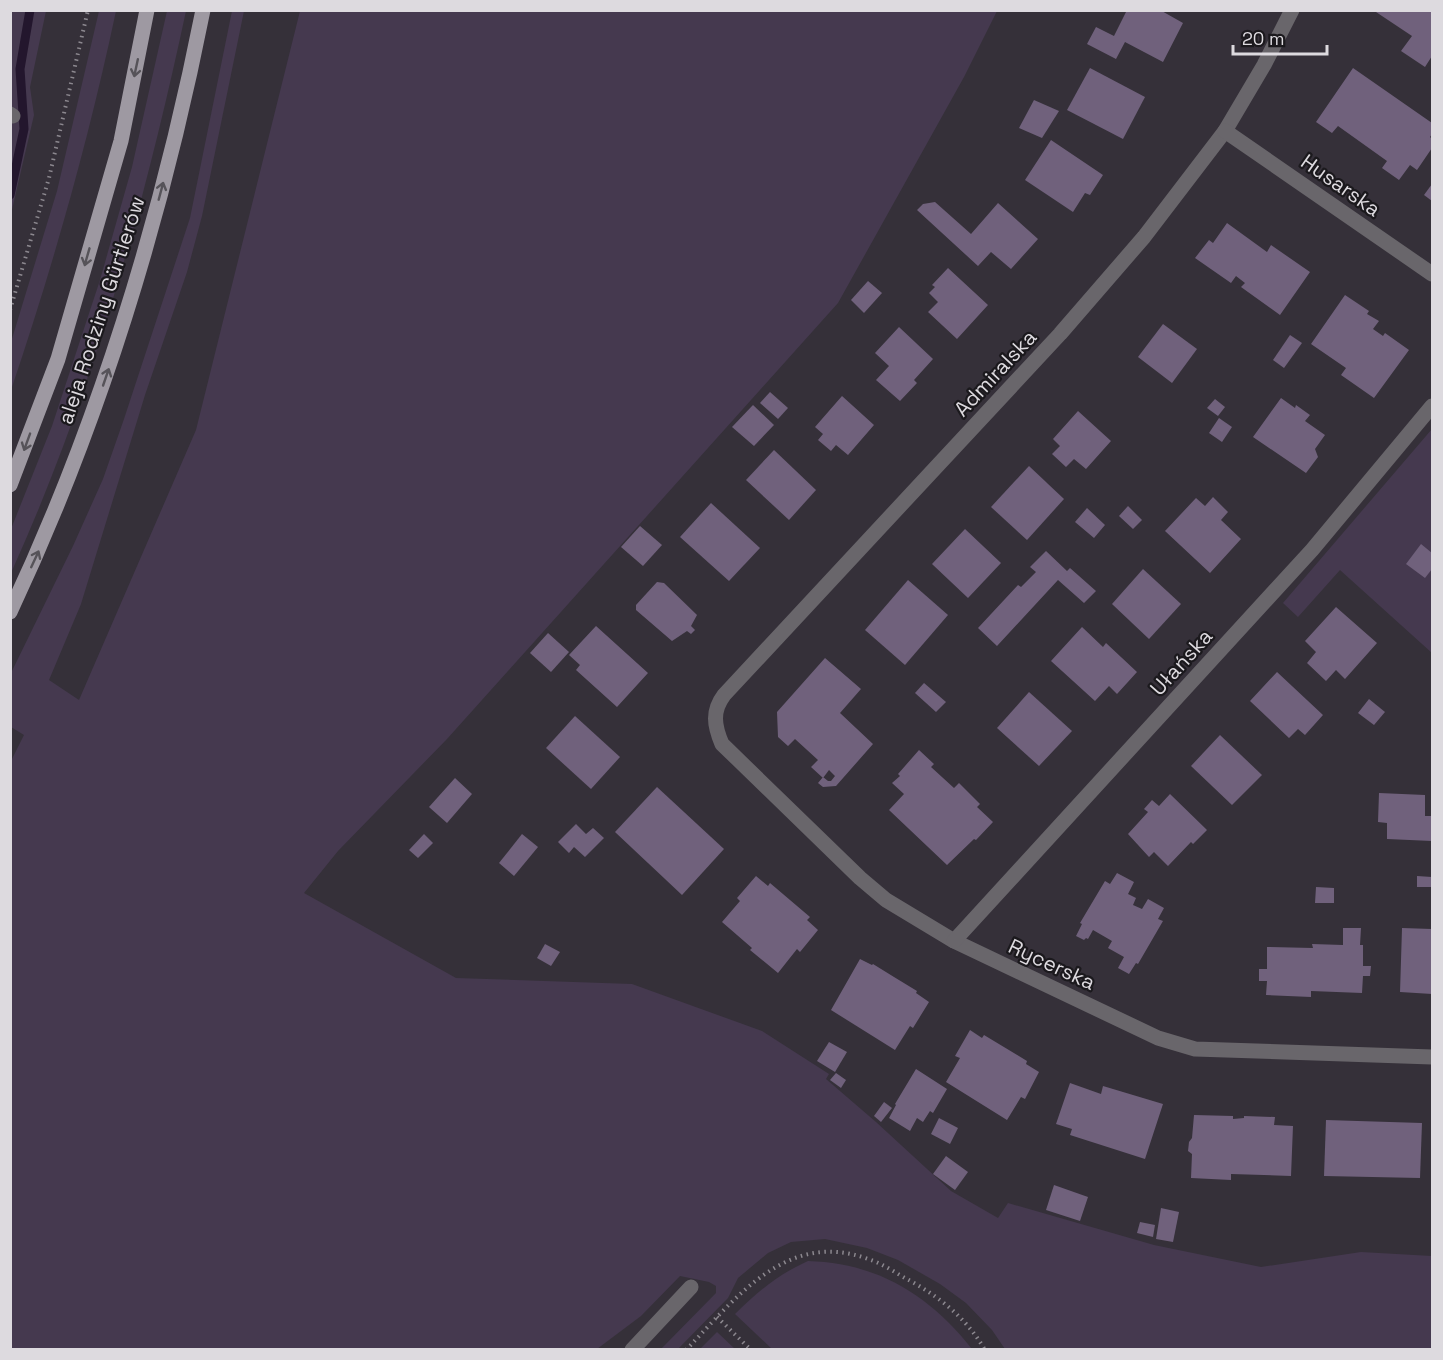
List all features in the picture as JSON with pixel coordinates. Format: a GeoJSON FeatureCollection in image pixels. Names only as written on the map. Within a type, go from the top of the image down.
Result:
{"type":"FeatureCollection","features":[{"type":"Feature","properties":{"kind":"main road","name":"aleja Rodziny Gürtlerów"},"geometry":{"type":"LineString","coordinates":[[10,485],[58,359],[121,141],[147,10]]}},
{"type":"Feature","properties":{"kind":"main road","name":"aleja Rodziny Gürtlerów"},"geometry":{"type":"LineString","coordinates":[[10,612],[45,539],[107,376],[151,231],[203,10]]}},
{"type":"Feature","properties":{"kind":"street","name":"Admiralska"},"geometry":{"type":"LineString","coordinates":[[722,744],[715,727],[718,703],[724,694],[1060,334],[1144,237],[1226,131],[1292,10]]}},
{"type":"Feature","properties":{"kind":"street","name":"Husarska"},"geometry":{"type":"LineString","coordinates":[[1226,131],[1432,274]]}},
{"type":"Feature","properties":{"kind":"street","name":"Ułańska"},"geometry":{"type":"LineString","coordinates":[[954,941],[1312,549],[1398,450],[1432,406]]}},
{"type":"Feature","properties":{"kind":"street","name":"Rycerska"},"geometry":{"type":"LineString","coordinates":[[722,744],[860,878],[886,900],[954,941],[1158,1038],[1177,1045],[1210,1050],[1432,1057]]}},
{"type":"Feature","properties":{"kind":"street"},"geometry":{"type":"LineString","coordinates":[[632,1350],[691,1287]]}},
{"type":"Feature","properties":{"kind":"path"},"geometry":{"type":"LineString","coordinates":[[10,309],[49,178],[88,10]]}},
{"type":"Feature","properties":{"kind":"path"},"geometry":{"type":"LineString","coordinates":[[686,1350],[736,1297],[784,1261],[812,1252],[846,1253],[869,1259],[931,1292],[956,1313],[978,1337],[985,1350]]}},
{"type":"Feature","properties":{"kind":"path"},"geometry":{"type":"LineString","coordinates":[[717,1317],[751,1350]]}},
{"type":"Feature","properties":{"kind":"shaded area"},"geometry":{"type":"Polygon","coordinates":[[[10,11],[46,11],[30,87],[34,115],[11,214],[10,11]]]}},
{"type":"Feature","properties":{"kind":"shaded area"},"geometry":{"type":"Polygon","coordinates":[[[99,11],[116,11],[69,202],[11,390],[11,342],[57,191],[99,11]]]}},
{"type":"Feature","properties":{"kind":"shaded area"},"geometry":{"type":"Polygon","coordinates":[[[167,11],[186,11],[134,226],[114,297],[67,437],[11,573],[11,529],[52,426],[100,280],[132,167],[167,11]]]}},
{"type":"Feature","properties":{"kind":"shaded area"},"geometry":{"type":"Polygon","coordinates":[[[232,11],[244,11],[202,216],[187,272],[145,395],[81,604],[49,680],[79,700],[196,430],[300,11],[997,11],[964,77],[838,303],[447,739],[338,851],[304,893],[456,978],[632,984],[762,1031],[829,1074],[826,1079],[951,1191],[998,1218],[1008,1203],[1154,1245],[1261,1267],[1361,1252],[1432,1256],[1432,1349],[1005,1349],[992,1330],[966,1303],[940,1284],[898,1260],[867,1248],[825,1239],[791,1242],[768,1253],[738,1278],[728,1298],[678,1349],[661,1349],[716,1293],[716,1286],[709,1282],[680,1276],[641,1316],[597,1349],[11,1349],[10,763],[24,735],[11,727],[11,673],[103,479],[124,419],[190,218],[232,11]]]}},
{"type":"Feature","properties":{"kind":"shaded area"},"geometry":{"type":"Polygon","coordinates":[[[1432,429],[1432,653],[1340,570],[1298,617],[1283,603],[1432,429]]]}},
{"type":"Feature","properties":{"kind":"shaded area"},"geometry":{"type":"Polygon","coordinates":[[[808,1261],[857,1268],[900,1285],[938,1313],[972,1349],[772,1349],[735,1314],[769,1284],[808,1261]]]}},
{"type":"Feature","properties":{"kind":"shaded area"},"geometry":{"type":"Polygon","coordinates":[[[717,1332],[735,1349],[700,1349],[717,1332]]]}},
{"type":"Feature","properties":{"kind":"building"},"geometry":{"type":"Polygon","coordinates":[[[1127,10],[1160,10],[1183,23],[1163,62],[1125,42],[1116,59],[1087,44],[1096,27],[1114,36],[1127,10]]]}},
{"type":"Feature","properties":{"kind":"building"},"geometry":{"type":"Polygon","coordinates":[[[1377,10],[1432,10],[1432,56],[1425,67],[1401,51],[1412,36],[1376,12],[1377,10]]]}},
{"type":"Feature","properties":{"kind":"building"},"geometry":{"type":"Polygon","coordinates":[[[1090,68],[1145,97],[1123,139],[1067,110],[1090,68]]]}},
{"type":"Feature","properties":{"kind":"building"},"geometry":{"type":"Polygon","coordinates":[[[1353,68],[1432,123],[1430,137],[1432,148],[1417,170],[1410,165],[1399,180],[1382,168],[1387,161],[1338,126],[1332,133],[1316,122],[1353,68]]]}},
{"type":"Feature","properties":{"kind":"building"},"geometry":{"type":"Polygon","coordinates":[[[1034,100],[1059,111],[1042,138],[1019,128],[1034,100]]]}},
{"type":"Feature","properties":{"kind":"building"},"geometry":{"type":"Polygon","coordinates":[[[1051,140],[1103,175],[1090,195],[1085,193],[1073,212],[1025,180],[1051,140]]]}},
{"type":"Feature","properties":{"kind":"building"},"geometry":{"type":"Polygon","coordinates":[[[1432,184],[1432,201],[1424,195],[1432,184]]]}},
{"type":"Feature","properties":{"kind":"building"},"geometry":{"type":"Polygon","coordinates":[[[935,202],[971,234],[998,203],[1038,239],[1011,269],[991,252],[978,266],[917,210],[923,204],[935,202]]]}},
{"type":"Feature","properties":{"kind":"building"},"geometry":{"type":"Polygon","coordinates":[[[1227,223],[1267,252],[1271,245],[1310,272],[1280,315],[1241,287],[1245,283],[1236,276],[1231,283],[1195,258],[1209,240],[1213,243],[1227,223]]]}},
{"type":"Feature","properties":{"kind":"building"},"geometry":{"type":"Polygon","coordinates":[[[948,268],[988,305],[957,339],[928,312],[938,302],[929,293],[935,287],[932,285],[948,268]]]}},
{"type":"Feature","properties":{"kind":"building"},"geometry":{"type":"Polygon","coordinates":[[[868,281],[882,293],[864,313],[851,300],[868,281]]]}},
{"type":"Feature","properties":{"kind":"building"},"geometry":{"type":"Polygon","coordinates":[[[1345,295],[1369,311],[1367,314],[1379,321],[1373,329],[1383,336],[1385,333],[1409,350],[1374,398],[1341,375],[1346,368],[1311,344],[1345,295]]]}},
{"type":"Feature","properties":{"kind":"building"},"geometry":{"type":"Polygon","coordinates":[[[1163,324],[1197,349],[1172,383],[1138,357],[1163,324]]]}},
{"type":"Feature","properties":{"kind":"building"},"geometry":{"type":"Polygon","coordinates":[[[899,327],[933,359],[914,380],[917,383],[900,401],[876,380],[889,366],[875,353],[899,327]]]}},
{"type":"Feature","properties":{"kind":"building"},"geometry":{"type":"Polygon","coordinates":[[[1290,335],[1302,343],[1284,368],[1273,360],[1290,335]]]}},
{"type":"Feature","properties":{"kind":"building"},"geometry":{"type":"Polygon","coordinates":[[[770,392],[788,408],[778,419],[760,403],[770,392]]]}},
{"type":"Feature","properties":{"kind":"building"},"geometry":{"type":"Polygon","coordinates":[[[842,396],[874,425],[848,455],[836,445],[831,451],[818,440],[823,434],[815,427],[842,396]]]}},
{"type":"Feature","properties":{"kind":"building"},"geometry":{"type":"Polygon","coordinates":[[[1281,398],[1310,415],[1305,421],[1325,435],[1315,449],[1318,457],[1306,473],[1253,437],[1281,398]]]}},
{"type":"Feature","properties":{"kind":"building"},"geometry":{"type":"Polygon","coordinates":[[[1215,399],[1225,407],[1218,416],[1207,408],[1215,399]]]}},
{"type":"Feature","properties":{"kind":"building"},"geometry":{"type":"Polygon","coordinates":[[[753,405],[774,425],[754,446],[732,427],[753,405]]]}},
{"type":"Feature","properties":{"kind":"building"},"geometry":{"type":"Polygon","coordinates":[[[1078,411],[1111,441],[1086,469],[1074,459],[1066,467],[1052,454],[1060,446],[1053,439],[1078,411]]]}},
{"type":"Feature","properties":{"kind":"building"},"geometry":{"type":"Polygon","coordinates":[[[1219,418],[1232,427],[1222,442],[1209,433],[1219,418]]]}},
{"type":"Feature","properties":{"kind":"building"},"geometry":{"type":"Polygon","coordinates":[[[774,450],[816,490],[789,520],[746,480],[774,450]]]}},
{"type":"Feature","properties":{"kind":"building"},"geometry":{"type":"Polygon","coordinates":[[[1029,466],[1064,499],[1027,540],[991,507],[1029,466]]]}},
{"type":"Feature","properties":{"kind":"building"},"geometry":{"type":"Polygon","coordinates":[[[1213,497],[1228,512],[1221,520],[1241,539],[1210,573],[1165,531],[1196,498],[1205,506],[1213,497]]]}},
{"type":"Feature","properties":{"kind":"building"},"geometry":{"type":"Polygon","coordinates":[[[711,503],[760,548],[729,581],[680,537],[711,503]]]}},
{"type":"Feature","properties":{"kind":"building"},"geometry":{"type":"Polygon","coordinates":[[[1128,506],[1142,520],[1133,529],[1119,516],[1128,506]]]}},
{"type":"Feature","properties":{"kind":"building"},"geometry":{"type":"Polygon","coordinates":[[[1087,508],[1105,525],[1094,538],[1075,522],[1087,508]]]}},
{"type":"Feature","properties":{"kind":"building"},"geometry":{"type":"Polygon","coordinates":[[[640,526],[662,545],[643,566],[621,547],[640,526]]]}},
{"type":"Feature","properties":{"kind":"building"},"geometry":{"type":"Polygon","coordinates":[[[965,529],[1001,563],[968,598],[932,564],[965,529]]]}},
{"type":"Feature","properties":{"kind":"building"},"geometry":{"type":"Polygon","coordinates":[[[1421,544],[1432,553],[1432,569],[1425,578],[1406,564],[1421,544]]]}},
{"type":"Feature","properties":{"kind":"building"},"geometry":{"type":"Polygon","coordinates":[[[1046,551],[1067,571],[1070,568],[1096,591],[1084,603],[1058,580],[997,646],[978,628],[1018,585],[1021,587],[1036,572],[1030,567],[1046,551]]]}},
{"type":"Feature","properties":{"kind":"building"},"geometry":{"type":"Polygon","coordinates":[[[1143,569],[1181,604],[1149,639],[1112,604],[1143,569]]]}},
{"type":"Feature","properties":{"kind":"building"},"geometry":{"type":"Polygon","coordinates":[[[908,580],[948,615],[905,665],[865,630],[908,580]]]}},
{"type":"Feature","properties":{"kind":"building"},"geometry":{"type":"Polygon","coordinates":[[[657,582],[664,583],[697,615],[691,626],[695,630],[691,634],[687,631],[672,641],[636,610],[636,605],[657,582]]]}},
{"type":"Feature","properties":{"kind":"building"},"geometry":{"type":"Polygon","coordinates":[[[1336,607],[1377,643],[1345,679],[1336,670],[1326,681],[1307,663],[1316,652],[1305,641],[1336,607]]]}},
{"type":"Feature","properties":{"kind":"building"},"geometry":{"type":"Polygon","coordinates":[[[596,626],[648,673],[617,707],[576,670],[580,665],[569,655],[596,626]]]}},
{"type":"Feature","properties":{"kind":"building"},"geometry":{"type":"Polygon","coordinates":[[[1082,627],[1103,647],[1106,643],[1137,672],[1117,694],[1109,686],[1095,701],[1051,661],[1082,627]]]}},
{"type":"Feature","properties":{"kind":"building"},"geometry":{"type":"Polygon","coordinates":[[[548,633],[569,652],[551,672],[530,653],[548,633]]]}},
{"type":"Feature","properties":{"kind":"building"},"geometry":{"type":"Polygon","coordinates":[[[825,658],[861,689],[840,713],[873,744],[836,786],[823,787],[818,783],[823,778],[811,767],[818,760],[795,739],[788,746],[778,737],[777,712],[825,658]],[[829,770],[823,777],[831,781],[835,776],[829,770]]]}},
{"type":"Feature","properties":{"kind":"building"},"geometry":{"type":"Polygon","coordinates":[[[1277,672],[1323,715],[1305,735],[1298,729],[1289,738],[1250,701],[1277,672]]]}},
{"type":"Feature","properties":{"kind":"building"},"geometry":{"type":"Polygon","coordinates":[[[924,683],[946,702],[936,712],[915,693],[924,683]]]}},
{"type":"Feature","properties":{"kind":"building"},"geometry":{"type":"Polygon","coordinates":[[[1029,692],[1072,731],[1039,766],[997,728],[1029,692]]]}},
{"type":"Feature","properties":{"kind":"building"},"geometry":{"type":"Polygon","coordinates":[[[1369,699],[1385,712],[1374,725],[1358,713],[1369,699]]]}},
{"type":"Feature","properties":{"kind":"building"},"geometry":{"type":"Polygon","coordinates":[[[575,716],[620,757],[591,789],[546,748],[575,716]]]}},
{"type":"Feature","properties":{"kind":"building"},"geometry":{"type":"Polygon","coordinates":[[[1220,735],[1262,775],[1232,805],[1191,766],[1220,735]]]}},
{"type":"Feature","properties":{"kind":"building"},"geometry":{"type":"Polygon","coordinates":[[[919,750],[934,764],[931,767],[954,788],[959,783],[980,804],[977,807],[993,822],[947,865],[889,810],[904,794],[892,783],[919,750]]]}},
{"type":"Feature","properties":{"kind":"building"},"geometry":{"type":"Polygon","coordinates":[[[455,778],[472,794],[447,823],[429,807],[455,778]]]}},
{"type":"Feature","properties":{"kind":"building"},"geometry":{"type":"Polygon","coordinates":[[[657,787],[724,849],[682,895],[615,832],[657,787]]]}},
{"type":"Feature","properties":{"kind":"building"},"geometry":{"type":"Polygon","coordinates":[[[1379,793],[1425,795],[1425,816],[1432,816],[1432,841],[1387,839],[1387,823],[1378,822],[1379,793]]]}},
{"type":"Feature","properties":{"kind":"building"},"geometry":{"type":"Polygon","coordinates":[[[1170,794],[1207,830],[1193,844],[1191,842],[1168,866],[1154,852],[1149,857],[1128,834],[1148,812],[1144,809],[1152,800],[1159,806],[1170,794]]]}},
{"type":"Feature","properties":{"kind":"building"},"geometry":{"type":"Polygon","coordinates":[[[576,824],[586,834],[593,828],[604,838],[585,857],[574,847],[569,853],[558,842],[576,824]]]}},
{"type":"Feature","properties":{"kind":"building"},"geometry":{"type":"Polygon","coordinates":[[[424,834],[433,843],[418,858],[409,850],[424,834]]]}},
{"type":"Feature","properties":{"kind":"building"},"geometry":{"type":"Polygon","coordinates":[[[522,834],[538,847],[514,876],[499,863],[522,834]]]}},
{"type":"Feature","properties":{"kind":"building"},"geometry":{"type":"Polygon","coordinates":[[[1117,873],[1134,882],[1128,894],[1136,898],[1133,905],[1142,909],[1148,899],[1164,908],[1158,919],[1163,921],[1138,964],[1136,963],[1129,974],[1118,968],[1124,957],[1108,948],[1112,941],[1093,930],[1088,939],[1084,940],[1076,936],[1082,924],[1080,923],[1105,881],[1110,884],[1117,873]]]}},
{"type":"Feature","properties":{"kind":"building"},"geometry":{"type":"Polygon","coordinates":[[[756,876],[768,886],[770,883],[810,917],[807,920],[818,930],[800,952],[797,949],[778,973],[750,950],[752,948],[722,922],[740,901],[737,898],[756,876]]]}},
{"type":"Feature","properties":{"kind":"building"},"geometry":{"type":"Polygon","coordinates":[[[1417,876],[1432,877],[1432,887],[1417,887],[1417,876]]]}},
{"type":"Feature","properties":{"kind":"building"},"geometry":{"type":"Polygon","coordinates":[[[1316,887],[1334,888],[1334,903],[1315,903],[1316,887]]]}},
{"type":"Feature","properties":{"kind":"building"},"geometry":{"type":"Polygon","coordinates":[[[1343,928],[1361,928],[1360,945],[1363,945],[1363,966],[1371,966],[1370,976],[1363,976],[1362,993],[1311,991],[1311,997],[1266,995],[1267,981],[1259,981],[1259,969],[1267,969],[1267,947],[1313,948],[1312,944],[1343,945],[1343,928]]]}},
{"type":"Feature","properties":{"kind":"building"},"geometry":{"type":"Polygon","coordinates":[[[1402,928],[1432,929],[1432,994],[1400,992],[1402,928]]]}},
{"type":"Feature","properties":{"kind":"building"},"geometry":{"type":"Polygon","coordinates":[[[545,944],[560,952],[551,966],[537,958],[545,944]]]}},
{"type":"Feature","properties":{"kind":"building"},"geometry":{"type":"Polygon","coordinates":[[[860,959],[873,964],[917,991],[916,993],[929,1002],[913,1028],[910,1026],[895,1050],[831,1010],[860,959]]]}},
{"type":"Feature","properties":{"kind":"building"},"geometry":{"type":"Polygon","coordinates":[[[970,1030],[982,1038],[984,1035],[1027,1061],[1026,1064],[1039,1072],[1025,1099],[1021,1097],[1007,1120],[946,1082],[960,1058],[955,1056],[970,1030]]]}},
{"type":"Feature","properties":{"kind":"building"},"geometry":{"type":"Polygon","coordinates":[[[829,1042],[847,1052],[835,1072],[817,1061],[829,1042]]]}},
{"type":"Feature","properties":{"kind":"building"},"geometry":{"type":"Polygon","coordinates":[[[916,1069],[947,1089],[933,1113],[930,1111],[923,1122],[917,1118],[910,1131],[889,1118],[916,1069]]]}},
{"type":"Feature","properties":{"kind":"building"},"geometry":{"type":"Polygon","coordinates":[[[836,1073],[846,1080],[841,1088],[830,1080],[836,1073]]]}},
{"type":"Feature","properties":{"kind":"building"},"geometry":{"type":"Polygon","coordinates":[[[1070,1083],[1101,1094],[1103,1086],[1163,1104],[1145,1159],[1070,1135],[1072,1129],[1056,1124],[1070,1083]]]}},
{"type":"Feature","properties":{"kind":"building"},"geometry":{"type":"Polygon","coordinates":[[[884,1102],[892,1108],[881,1122],[874,1116],[884,1102]]]}},
{"type":"Feature","properties":{"kind":"building"},"geometry":{"type":"Polygon","coordinates":[[[1194,1115],[1233,1116],[1233,1119],[1244,1118],[1244,1116],[1275,1117],[1274,1125],[1293,1126],[1291,1176],[1231,1174],[1231,1180],[1191,1178],[1192,1154],[1188,1151],[1192,1138],[1194,1115]]]}},
{"type":"Feature","properties":{"kind":"building"},"geometry":{"type":"Polygon","coordinates":[[[939,1118],[958,1128],[950,1144],[931,1134],[939,1118]]]}},
{"type":"Feature","properties":{"kind":"building"},"geometry":{"type":"Polygon","coordinates":[[[1326,1120],[1422,1123],[1420,1178],[1324,1176],[1326,1120]]]}},
{"type":"Feature","properties":{"kind":"building"},"geometry":{"type":"Polygon","coordinates":[[[946,1156],[968,1172],[955,1190],[933,1174],[946,1156]]]}},
{"type":"Feature","properties":{"kind":"building"},"geometry":{"type":"Polygon","coordinates":[[[1054,1185],[1088,1197],[1080,1221],[1046,1210],[1054,1185]]]}},
{"type":"Feature","properties":{"kind":"building"},"geometry":{"type":"Polygon","coordinates":[[[1161,1208],[1179,1212],[1173,1242],[1156,1239],[1161,1208]]]}},
{"type":"Feature","properties":{"kind":"building"},"geometry":{"type":"Polygon","coordinates":[[[1140,1222],[1155,1225],[1153,1237],[1137,1233],[1140,1222]]]}},
{"type":"Feature","properties":{"kind":"waterway"},"geometry":{"type":"LineString","coordinates":[[10,195],[24,129],[20,69],[30,10]]}}]}
